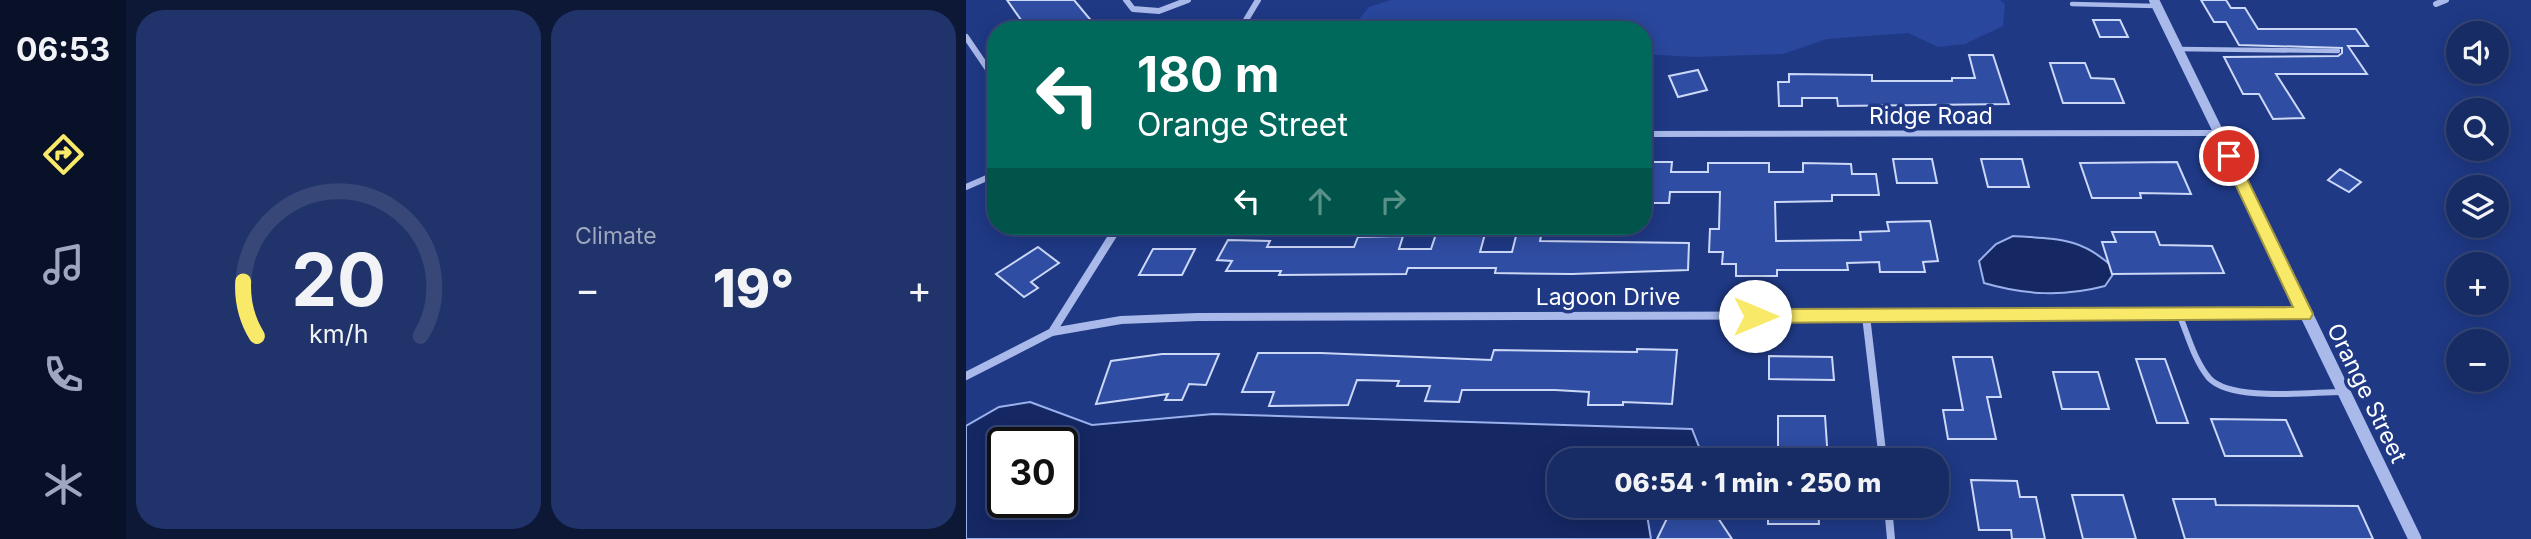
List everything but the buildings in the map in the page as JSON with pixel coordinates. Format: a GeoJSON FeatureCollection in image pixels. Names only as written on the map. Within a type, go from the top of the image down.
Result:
{"type":"FeatureCollection","features":[{"type":"Feature","properties":{"kind":"street"},"geometry":{"type":"LineString","coordinates":[[1126,0],[1133,9],[1159,11],[1188,0]]}},
{"type":"Feature","properties":{"kind":"street"},"geometry":{"type":"LineString","coordinates":[[1245,21],[1258,0]]}},
{"type":"Feature","properties":{"kind":"street"},"geometry":{"type":"LineString","coordinates":[[2436,5],[2446,0]]}},
{"type":"Feature","properties":{"kind":"street","name":"Orange Street"},"geometry":{"type":"LineString","coordinates":[[2155,3],[2415,539]]}},
{"type":"Feature","properties":{"kind":"street"},"geometry":{"type":"LineString","coordinates":[[966,37],[987,68]]}},
{"type":"Feature","properties":{"kind":"street","name":"Ridge Road"},"geometry":{"type":"LineString","coordinates":[[1652,134],[2218,133]]}},
{"type":"Feature","properties":{"kind":"street"},"geometry":{"type":"LineString","coordinates":[[966,187],[987,178]]}},
{"type":"Feature","properties":{"kind":"street"},"geometry":{"type":"LineString","coordinates":[[1052,332],[1113,235]]}},
{"type":"Feature","properties":{"kind":"street","name":"Lagoon Drive"},"geometry":{"type":"LineString","coordinates":[[966,376],[1052,332],[1121,320],[1196,317],[2304,314]]}},
{"type":"Feature","properties":{"kind":"street"},"geometry":{"type":"LineString","coordinates":[[1866,316],[1882,448]]}},
{"type":"Feature","properties":{"kind":"street"},"geometry":{"type":"LineString","coordinates":[[1889,518],[1891,539]]}},
{"type":"Feature","properties":{"kind":"lane"},"geometry":{"type":"LineString","coordinates":[[2072,4],[2155,3]]}},
{"type":"Feature","properties":{"kind":"lane"},"geometry":{"type":"LineString","coordinates":[[2178,50],[2338,51]]}},
{"type":"Feature","properties":{"kind":"lane"},"geometry":{"type":"LineString","coordinates":[[2179,314],[2205,371],[2215,384],[2239,392],[2343,392]]}},
{"type":"Feature","properties":{"kind":"shaded area"},"geometry":{"type":"Polygon","coordinates":[[[1391,0],[2000,0],[2005,4],[2003,26],[1965,44],[1938,47],[1908,33],[1827,39],[1783,54],[1695,57],[1652,55],[1652,21],[1357,21],[1369,7],[1391,0]]]}},
{"type":"Feature","properties":{"kind":"shaded area"},"geometry":{"type":"Polygon","coordinates":[[[2013,236],[2069,242],[2092,251],[2116,270],[2105,286],[2074,292],[2029,292],[1984,283],[1979,261],[1996,244],[2013,236]]]}},
{"type":"Feature","properties":{"kind":"shaded area"},"geometry":{"type":"Polygon","coordinates":[[[1030,402],[1092,425],[1213,414],[1692,429],[1699,448],[1547,448],[1547,518],[1648,518],[1651,539],[966,539],[966,426],[999,407],[1030,402]]]}},
{"type":"Feature","properties":{"kind":"route"},"geometry":{"type":"LineString","coordinates":[[1755,316],[2304,314],[2229,156]]}}]}
